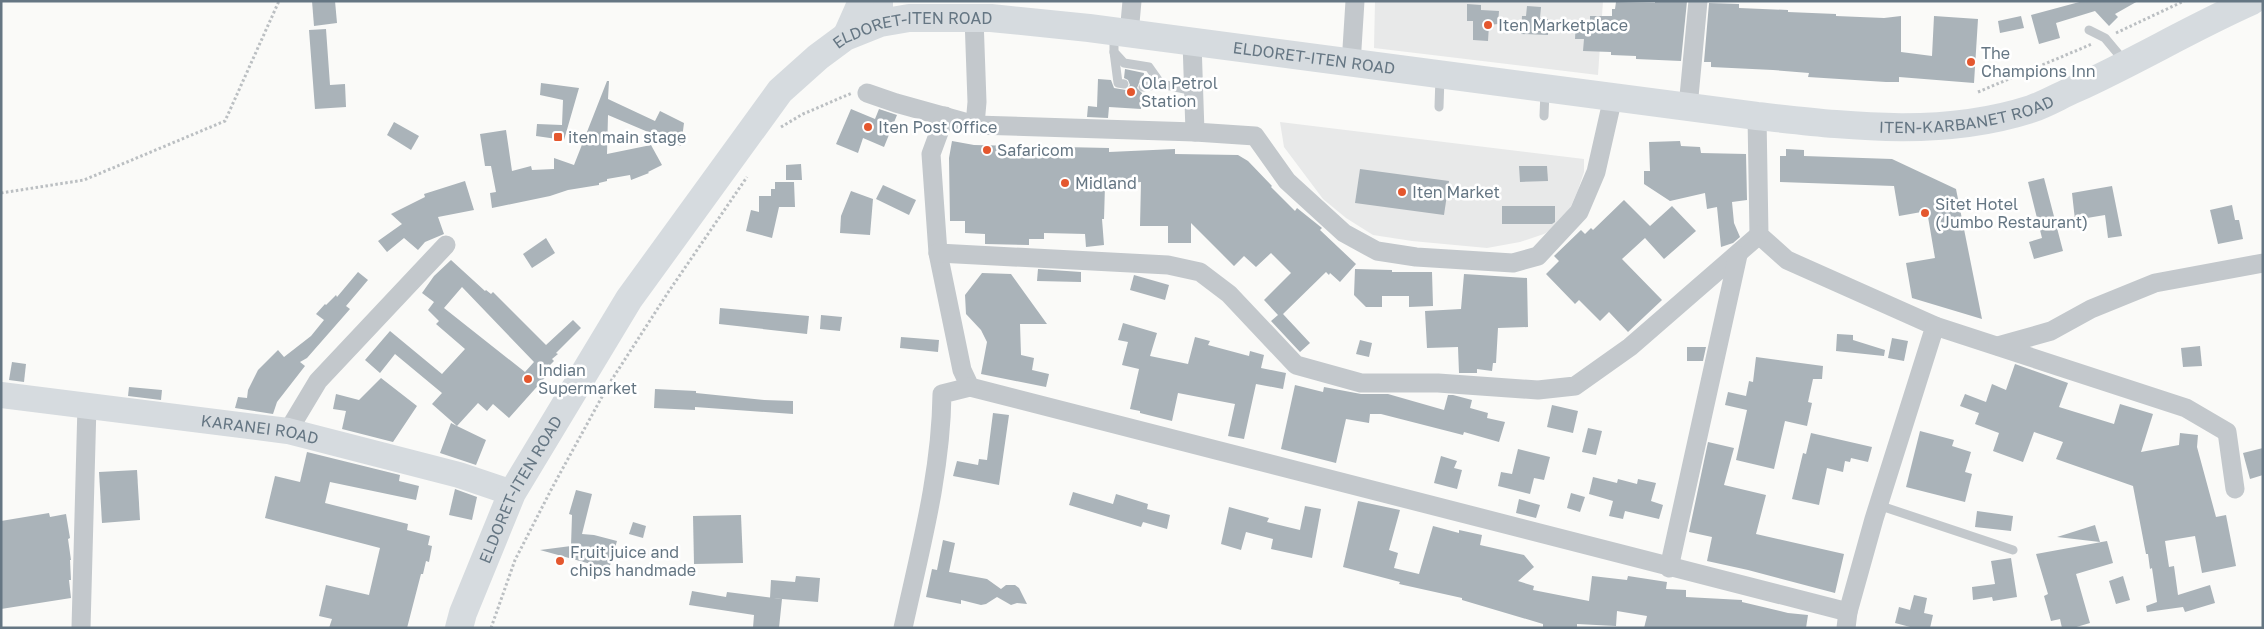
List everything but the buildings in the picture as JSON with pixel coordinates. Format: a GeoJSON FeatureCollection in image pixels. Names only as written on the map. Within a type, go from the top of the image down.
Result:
{"type":"FeatureCollection","features":[{"type":"Feature","properties":{"kind":"main road","name":"ITEN-KARBANET ROAD"},"geometry":{"type":"LineString","coordinates":[[1688,108],[1848,126],[1924,128],[1981,122],[2032,108],[2127,64],[2206,21],[2252,1]]}},
{"type":"Feature","properties":{"kind":"main road","name":"ELDORET-ITEN ROAD"},"geometry":{"type":"LineString","coordinates":[[459,628],[512,493],[629,299],[780,91],[818,57],[880,12],[941,10],[974,18],[991,18],[1119,39],[1192,42],[1351,64],[1613,96],[1688,108]]}},
{"type":"Feature","properties":{"kind":"street"},"geometry":{"type":"LineString","coordinates":[[845,37],[862,1]]}},
{"type":"Feature","properties":{"kind":"street"},"geometry":{"type":"LineString","coordinates":[[1119,39],[1132,1]]}},
{"type":"Feature","properties":{"kind":"street"},"geometry":{"type":"LineString","coordinates":[[1351,64],[1355,1]]}},
{"type":"Feature","properties":{"kind":"street"},"geometry":{"type":"LineString","coordinates":[[1688,108],[1698,1]]}},
{"type":"Feature","properties":{"kind":"street"},"geometry":{"type":"LineString","coordinates":[[974,18],[977,102],[975,126]]}},
{"type":"Feature","properties":{"kind":"street"},"geometry":{"type":"LineString","coordinates":[[1192,42],[1196,132]]}},
{"type":"Feature","properties":{"kind":"street"},"geometry":{"type":"LineString","coordinates":[[868,93],[975,126],[1196,132],[1255,136],[1287,181],[1344,233],[1377,250],[1416,257],[1513,262],[1538,256],[1579,212],[1596,172],[1613,96]]}},
{"type":"Feature","properties":{"kind":"street"},"geometry":{"type":"LineString","coordinates":[[946,116],[931,154],[938,253],[962,370],[970,387]]}},
{"type":"Feature","properties":{"kind":"street"},"geometry":{"type":"LineString","coordinates":[[938,253],[1168,265],[1200,272],[1229,294],[1296,365],[1361,383],[1438,383],[1538,390],[1575,386],[1630,347],[1738,256],[1759,235],[1757,116]]}},
{"type":"Feature","properties":{"kind":"street"},"geometry":{"type":"LineString","coordinates":[[1759,235],[1788,260],[1935,326],[2186,408],[2227,432],[2235,489]]}},
{"type":"Feature","properties":{"kind":"street"},"geometry":{"type":"LineString","coordinates":[[288,431],[318,381],[446,245]]}},
{"type":"Feature","properties":{"kind":"street"},"geometry":{"type":"LineString","coordinates":[[1669,568],[1738,256]]}},
{"type":"Feature","properties":{"kind":"street"},"geometry":{"type":"LineString","coordinates":[[1998,346],[2051,331],[2091,309],[2156,283],[2263,263]]}},
{"type":"Feature","properties":{"kind":"street"},"geometry":{"type":"LineString","coordinates":[[903,628],[935,482],[942,428],[942,394],[970,387],[1669,568],[1847,620],[1878,505],[1935,326]]}},
{"type":"Feature","properties":{"kind":"street","name":"KARANEI ROAD"},"geometry":{"type":"LineString","coordinates":[[1,396],[88,404],[288,431],[459,475],[512,493]]}},
{"type":"Feature","properties":{"kind":"street"},"geometry":{"type":"LineString","coordinates":[[81,628],[88,404]]}},
{"type":"Feature","properties":{"kind":"lane"},"geometry":{"type":"LineString","coordinates":[[2089,30],[2105,38],[2127,64]]}},
{"type":"Feature","properties":{"kind":"lane"},"geometry":{"type":"LineString","coordinates":[[1119,39],[1118,83],[1124,84]]}},
{"type":"Feature","properties":{"kind":"lane"},"geometry":{"type":"LineString","coordinates":[[1119,39],[1124,63],[1149,67],[1162,84]]}},
{"type":"Feature","properties":{"kind":"lane"},"geometry":{"type":"LineString","coordinates":[[1439,107],[1440,75]]}},
{"type":"Feature","properties":{"kind":"lane"},"geometry":{"type":"LineString","coordinates":[[1143,87],[1162,84],[1194,92]]}},
{"type":"Feature","properties":{"kind":"lane"},"geometry":{"type":"LineString","coordinates":[[1544,116],[1545,88]]}},
{"type":"Feature","properties":{"kind":"lane"},"geometry":{"type":"LineString","coordinates":[[1878,505],[2013,550]]}},
{"type":"Feature","properties":{"kind":"path"},"geometry":{"type":"LineString","coordinates":[[1,193],[84,180],[225,121],[279,1]]}},
{"type":"Feature","properties":{"kind":"path"},"geometry":{"type":"LineString","coordinates":[[1978,92],[2064,58],[2184,1]]}},
{"type":"Feature","properties":{"kind":"path"},"geometry":{"type":"LineString","coordinates":[[775,135],[781,127],[803,114],[850,92],[868,93]]}},
{"type":"Feature","properties":{"kind":"path"},"geometry":{"type":"LineString","coordinates":[[492,628],[515,560],[609,384],[747,176]]}},
{"type":"Feature","properties":{"kind":"shaded area","name":"Iten Marketplace"},"geometry":{"type":"Polygon","coordinates":[[[1375,1],[1603,1],[1598,75],[1374,48],[1375,1]]]}},
{"type":"Feature","properties":{"kind":"shaded area"},"geometry":{"type":"Polygon","coordinates":[[[1280,122],[1584,159],[1584,172],[1564,222],[1544,234],[1520,242],[1487,248],[1412,241],[1373,235],[1346,218],[1323,199],[1284,147],[1280,122]]]}},
{"type":"Feature","properties":{"kind":"place","name":"Iten Marketplace"},"geometry":{"type":"Point","coordinates":[1488,25]}},
{"type":"Feature","properties":{"kind":"place","name":"The Champions Inn"},"geometry":{"type":"Point","coordinates":[1971,62]}},
{"type":"Feature","properties":{"kind":"place","name":"Ola Petrol Station"},"geometry":{"type":"Point","coordinates":[1131,92]}},
{"type":"Feature","properties":{"kind":"place","name":"Iten Post Office"},"geometry":{"type":"Point","coordinates":[868,127]}},
{"type":"Feature","properties":{"kind":"place","name":"iten main stage"},"geometry":{"type":"Point","coordinates":[558,137]}},
{"type":"Feature","properties":{"kind":"place","name":"Safaricom"},"geometry":{"type":"Point","coordinates":[987,150]}},
{"type":"Feature","properties":{"kind":"place","name":"Midland"},"geometry":{"type":"Point","coordinates":[1065,183]}},
{"type":"Feature","properties":{"kind":"place","name":"Iten Market"},"geometry":{"type":"Point","coordinates":[1402,192]}},
{"type":"Feature","properties":{"kind":"place","name":"Sitet Hotel (Jumbo Restaurant)"},"geometry":{"type":"Point","coordinates":[1925,213]}},
{"type":"Feature","properties":{"kind":"place","name":"Indian Supermarket"},"geometry":{"type":"Point","coordinates":[528,379]}},
{"type":"Feature","properties":{"kind":"place","name":"Fruit juice and chips handmade"},"geometry":{"type":"Point","coordinates":[560,561]}}]}
